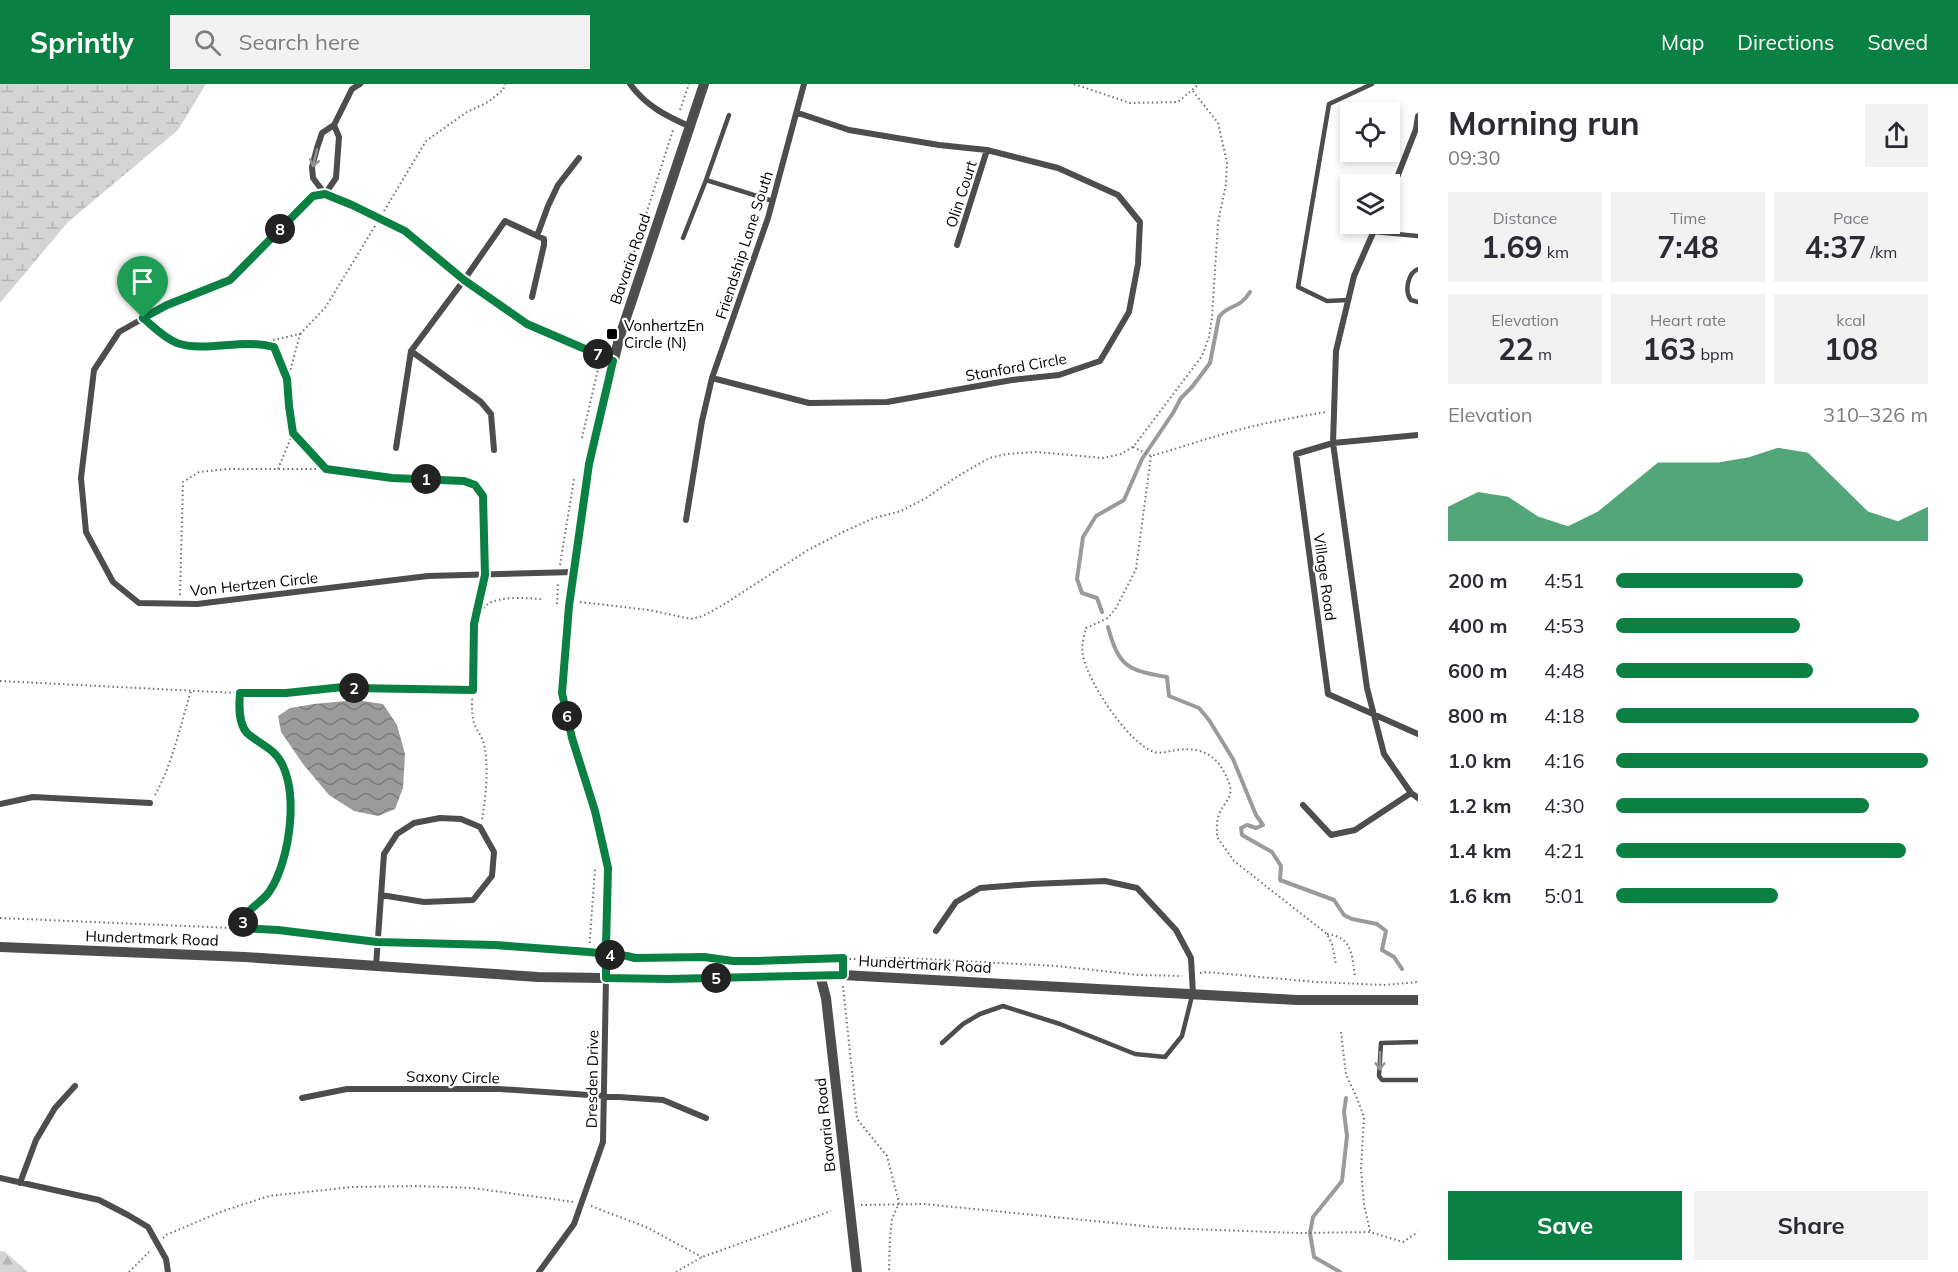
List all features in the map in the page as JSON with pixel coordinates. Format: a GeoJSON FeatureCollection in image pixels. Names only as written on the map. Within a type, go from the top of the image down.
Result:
{"type":"FeatureCollection","features":[{"type":"Feature","properties":{"kind":"street"},"geometry":{"type":"LineString","coordinates":[[360,84],[352,88],[334,125],[322,133],[312,167],[313,178],[325,194],[405,231],[464,280],[527,324],[613,361]]}},
{"type":"Feature","properties":{"kind":"street"},"geometry":{"type":"LineString","coordinates":[[630,84],[639,97],[660,113],[691,127]]}},
{"type":"Feature","properties":{"kind":"street","name":"Bavaria Road"},"geometry":{"type":"LineString","coordinates":[[606,978],[608,868],[595,811],[572,738],[562,693],[574,572],[589,464],[613,361],[704,84]]}},
{"type":"Feature","properties":{"kind":"street","name":"Friendship Lane South"},"geometry":{"type":"LineString","coordinates":[[686,520],[702,421],[712,378],[773,201],[804,84]]}},
{"type":"Feature","properties":{"kind":"street","name":"Stanford Circle"},"geometry":{"type":"LineString","coordinates":[[712,378],[809,403],[887,402],[1012,380],[1059,375],[1100,361],[1129,312],[1138,264],[1140,222],[1118,195],[1058,168],[987,150],[939,145],[849,130],[798,113]]}},
{"type":"Feature","properties":{"kind":"street"},"geometry":{"type":"LineString","coordinates":[[1398,174],[1416,129],[1418,116]]}},
{"type":"Feature","properties":{"kind":"street"},"geometry":{"type":"LineString","coordinates":[[325,194],[336,178],[339,137],[334,125]]}},
{"type":"Feature","properties":{"kind":"street","name":"Olin Court"},"geometry":{"type":"LineString","coordinates":[[957,245],[987,150]]}},
{"type":"Feature","properties":{"kind":"street"},"geometry":{"type":"LineString","coordinates":[[537,236],[558,185],[579,158]]}},
{"type":"Feature","properties":{"kind":"street","name":"Von Hertzen Circle"},"geometry":{"type":"LineString","coordinates":[[325,194],[313,196],[230,280],[167,305],[119,332],[93,370],[81,478],[86,532],[113,582],[139,603],[197,604],[428,576],[574,572]]}},
{"type":"Feature","properties":{"kind":"street"},"geometry":{"type":"LineString","coordinates":[[396,448],[411,351],[505,221],[544,239],[532,297]]}},
{"type":"Feature","properties":{"kind":"street","name":"Village Road"},"geometry":{"type":"LineString","coordinates":[[1373,234],[1354,276],[1336,351],[1333,443],[1366,688],[1384,754],[1411,793],[1418,798]]}},
{"type":"Feature","properties":{"kind":"street"},"geometry":{"type":"LineString","coordinates":[[411,351],[481,402],[491,414],[494,450]]}},
{"type":"Feature","properties":{"kind":"street"},"geometry":{"type":"LineString","coordinates":[[1333,443],[1418,435]]}},
{"type":"Feature","properties":{"kind":"street","name":"Village Road"},"geometry":{"type":"LineString","coordinates":[[1333,443],[1296,454],[1328,694],[1374,714]]}},
{"type":"Feature","properties":{"kind":"street"},"geometry":{"type":"LineString","coordinates":[[1374,714],[1418,735]]}},
{"type":"Feature","properties":{"kind":"street"},"geometry":{"type":"LineString","coordinates":[[1302,805],[1332,835],[1355,830],[1411,793]]}},
{"type":"Feature","properties":{"kind":"street"},"geometry":{"type":"LineString","coordinates":[[0,804],[33,797],[150,803]]}},
{"type":"Feature","properties":{"kind":"street"},"geometry":{"type":"LineString","coordinates":[[376,966],[377,942],[384,854],[397,834],[414,823],[440,818],[461,819],[480,827],[494,852],[492,876],[473,900],[424,902],[381,895]]}},
{"type":"Feature","properties":{"kind":"street"},"geometry":{"type":"LineString","coordinates":[[936,931],[956,902],[981,888],[1105,882],[1137,888],[1176,930],[1191,958],[1193,993]]}},
{"type":"Feature","properties":{"kind":"street","name":"Hundertmark Road"},"geometry":{"type":"LineString","coordinates":[[0,947],[245,957],[537,977],[669,979],[843,975],[1298,1000],[1418,1000]]}},
{"type":"Feature","properties":{"kind":"street","name":"Bavaria Road"},"geometry":{"type":"LineString","coordinates":[[820,975],[826,998],[857,1272]]}},
{"type":"Feature","properties":{"kind":"street","name":"Dresden Drive"},"geometry":{"type":"LineString","coordinates":[[539,1272],[574,1224],[603,1142],[606,978]]}},
{"type":"Feature","properties":{"kind":"street"},"geometry":{"type":"LineString","coordinates":[[20,1183],[36,1140],[55,1108],[75,1086]]}},
{"type":"Feature","properties":{"kind":"street","name":"Saxony Circle"},"geometry":{"type":"LineString","coordinates":[[302,1098],[347,1089],[499,1089],[663,1100],[706,1118]]}},
{"type":"Feature","properties":{"kind":"street"},"geometry":{"type":"LineString","coordinates":[[0,1178],[99,1200],[148,1227],[166,1259],[168,1272]]}},
{"type":"Feature","properties":{"kind":"lane"},"geometry":{"type":"LineString","coordinates":[[1348,300],[1327,301],[1298,287],[1329,104],[1372,84]]}},
{"type":"Feature","properties":{"kind":"lane"},"geometry":{"type":"LineString","coordinates":[[683,238],[729,115]]}},
{"type":"Feature","properties":{"kind":"lane"},"geometry":{"type":"LineString","coordinates":[[706,180],[773,201]]}},
{"type":"Feature","properties":{"kind":"lane"},"geometry":{"type":"LineString","coordinates":[[1396,234],[1418,236]]}},
{"type":"Feature","properties":{"kind":"lane"},"geometry":{"type":"LineString","coordinates":[[1418,269],[1410,276],[1407,293],[1411,300],[1418,302]]}},
{"type":"Feature","properties":{"kind":"lane"},"geometry":{"type":"LineString","coordinates":[[942,1043],[963,1024],[980,1014],[1003,1006],[1060,1024],[1135,1054],[1165,1058],[1182,1036],[1193,993]]}},
{"type":"Feature","properties":{"kind":"lane"},"geometry":{"type":"LineString","coordinates":[[1418,1042],[1381,1043],[1379,1076],[1382,1080],[1418,1080]]}},
{"type":"Feature","properties":{"kind":"path"},"geometry":{"type":"LineString","coordinates":[[287,381],[300,334],[325,308],[426,141],[467,112],[488,102],[503,90],[505,84]]}},
{"type":"Feature","properties":{"kind":"path"},"geometry":{"type":"LineString","coordinates":[[618,303],[689,84]]}},
{"type":"Feature","properties":{"kind":"path"},"geometry":{"type":"LineString","coordinates":[[1074,84],[1130,103],[1178,102],[1199,84]]}},
{"type":"Feature","properties":{"kind":"path"},"geometry":{"type":"LineString","coordinates":[[580,602],[649,610],[691,619],[703,616],[808,550],[874,518],[901,512],[988,458],[1037,452],[1103,458],[1121,454],[1133,447],[1203,356],[1209,336],[1218,223],[1226,184],[1227,162],[1218,123],[1192,90]]}},
{"type":"Feature","properties":{"kind":"path"},"geometry":{"type":"LineString","coordinates":[[143,318],[162,335],[177,343],[192,346],[258,344],[300,334]]}},
{"type":"Feature","properties":{"kind":"path"},"geometry":{"type":"LineString","coordinates":[[258,344],[274,347],[287,381],[293,433],[278,469]]}},
{"type":"Feature","properties":{"kind":"path"},"geometry":{"type":"LineString","coordinates":[[581,445],[601,356]]}},
{"type":"Feature","properties":{"kind":"path"},"geometry":{"type":"LineString","coordinates":[[1133,447],[1151,456],[1218,435],[1298,416],[1334,411]]}},
{"type":"Feature","properties":{"kind":"path"},"geometry":{"type":"LineString","coordinates":[[293,433],[326,469]]}},
{"type":"Feature","properties":{"kind":"path"},"geometry":{"type":"LineString","coordinates":[[1151,456],[1136,569],[1116,608],[1108,618],[1086,628],[1082,653],[1088,674],[1111,710],[1143,747],[1157,753],[1194,748],[1209,753],[1217,762],[1230,788],[1230,796],[1219,812],[1217,837],[1234,861],[1327,933],[1332,944],[1335,964]]}},
{"type":"Feature","properties":{"kind":"path"},"geometry":{"type":"LineString","coordinates":[[181,604],[183,482],[199,472],[226,469],[326,469],[392,478],[464,481],[475,485],[483,496],[485,575],[474,624],[472,709],[474,723],[484,742],[484,808],[480,827]]}},
{"type":"Feature","properties":{"kind":"path"},"geometry":{"type":"LineString","coordinates":[[556,607],[574,478]]}},
{"type":"Feature","properties":{"kind":"path"},"geometry":{"type":"LineString","coordinates":[[474,624],[488,604],[504,599],[540,599]]}},
{"type":"Feature","properties":{"kind":"path"},"geometry":{"type":"LineString","coordinates":[[0,681],[240,693],[286,693],[343,687],[473,690]]}},
{"type":"Feature","properties":{"kind":"path"},"geometry":{"type":"LineString","coordinates":[[150,803],[164,777],[191,691]]}},
{"type":"Feature","properties":{"kind":"path"},"geometry":{"type":"LineString","coordinates":[[240,693],[241,721],[246,732],[276,755],[286,772],[290,787],[291,810],[288,837],[276,879],[268,893],[246,915],[240,928]]}},
{"type":"Feature","properties":{"kind":"path"},"geometry":{"type":"LineString","coordinates":[[589,952],[595,866]]}},
{"type":"Feature","properties":{"kind":"path"},"geometry":{"type":"LineString","coordinates":[[0,918],[278,930],[377,942],[495,945],[635,958],[704,957],[733,961],[905,958],[1057,966],[1139,975],[1192,975],[1206,972],[1316,982],[1384,985],[1418,982]]}},
{"type":"Feature","properties":{"kind":"path"},"geometry":{"type":"LineString","coordinates":[[1327,933],[1339,935],[1348,944],[1355,978]]}},
{"type":"Feature","properties":{"kind":"path"},"geometry":{"type":"LineString","coordinates":[[843,958],[843,995],[857,1119],[887,1156],[898,1203],[892,1219],[889,1272]]}},
{"type":"Feature","properties":{"kind":"path"},"geometry":{"type":"LineString","coordinates":[[1341,1032],[1346,1075],[1364,1117],[1361,1168],[1364,1204],[1370,1232]]}},
{"type":"Feature","properties":{"kind":"path"},"geometry":{"type":"LineString","coordinates":[[129,1272],[166,1235],[222,1211],[269,1196],[352,1187],[472,1188],[582,1203],[646,1227],[702,1257]]}},
{"type":"Feature","properties":{"kind":"path"},"geometry":{"type":"LineString","coordinates":[[861,1205],[924,1204],[1164,1228],[1298,1233],[1370,1232],[1403,1242],[1418,1232]]}},
{"type":"Feature","properties":{"kind":"path"},"geometry":{"type":"LineString","coordinates":[[676,1272],[702,1257],[831,1211]]}},
{"type":"Feature","properties":{"kind":"green space"},"geometry":{"type":"Polygon","coordinates":[[[0,84],[206,84],[178,130],[68,222],[0,303],[0,84]]]}},
{"type":"Feature","properties":{"kind":"green space"},"geometry":{"type":"Polygon","coordinates":[[[0,1251],[5,1252],[28,1272],[0,1272],[0,1251]]]}},
{"type":"Feature","properties":{"kind":"water"},"geometry":{"type":"Polygon","coordinates":[[[356,700],[383,704],[397,725],[405,754],[403,788],[395,809],[378,816],[354,811],[329,795],[303,764],[281,732],[278,716],[290,708],[356,700]]]}},
{"type":"Feature","properties":{"kind":"waterway"},"geometry":{"type":"LineString","coordinates":[[1102,612],[1097,598],[1082,593],[1077,579],[1083,537],[1096,516],[1124,500],[1142,459],[1181,398],[1210,363],[1219,317],[1226,310],[1242,302],[1250,292]]}},
{"type":"Feature","properties":{"kind":"waterway"},"geometry":{"type":"LineString","coordinates":[[1108,627],[1121,659],[1134,669],[1167,677],[1169,696],[1199,708],[1209,720],[1233,759],[1256,815],[1263,825],[1256,828],[1247,825],[1241,828],[1242,835],[1272,852],[1281,866],[1280,880],[1334,900],[1344,915],[1352,919],[1377,924],[1386,931],[1382,950],[1394,957],[1402,969]]}},
{"type":"Feature","properties":{"kind":"waterway"},"geometry":{"type":"LineString","coordinates":[[1340,1272],[1314,1257],[1310,1233],[1313,1217],[1342,1181],[1347,1136],[1344,1112],[1346,1098]]}},
{"type":"Feature","properties":{"kind":"place","name":"VonhertzEn Circle (N)"},"geometry":{"type":"Point","coordinates":[612,334]}},
{"type":"Feature","properties":{"kind":"route"},"geometry":{"type":"LineString","coordinates":[[143,318],[162,335],[177,343],[192,346],[260,343],[274,347],[287,379],[293,433],[326,469],[392,478],[464,481],[475,485],[483,496],[485,575],[474,624],[473,690],[343,687],[316,688],[286,693],[240,693],[241,721],[246,732],[276,755],[286,772],[290,787],[291,810],[288,837],[276,879],[268,893],[246,915],[240,928],[278,930],[377,942],[495,945],[589,952],[606,954],[627,956],[635,958],[704,957],[733,961],[843,958],[843,975],[606,978],[606,954],[606,946],[608,868],[595,811],[572,738],[562,693],[569,606],[589,464],[613,361],[527,324],[464,280],[405,231],[325,194],[313,196],[230,280],[167,305],[143,318]]}}]}
